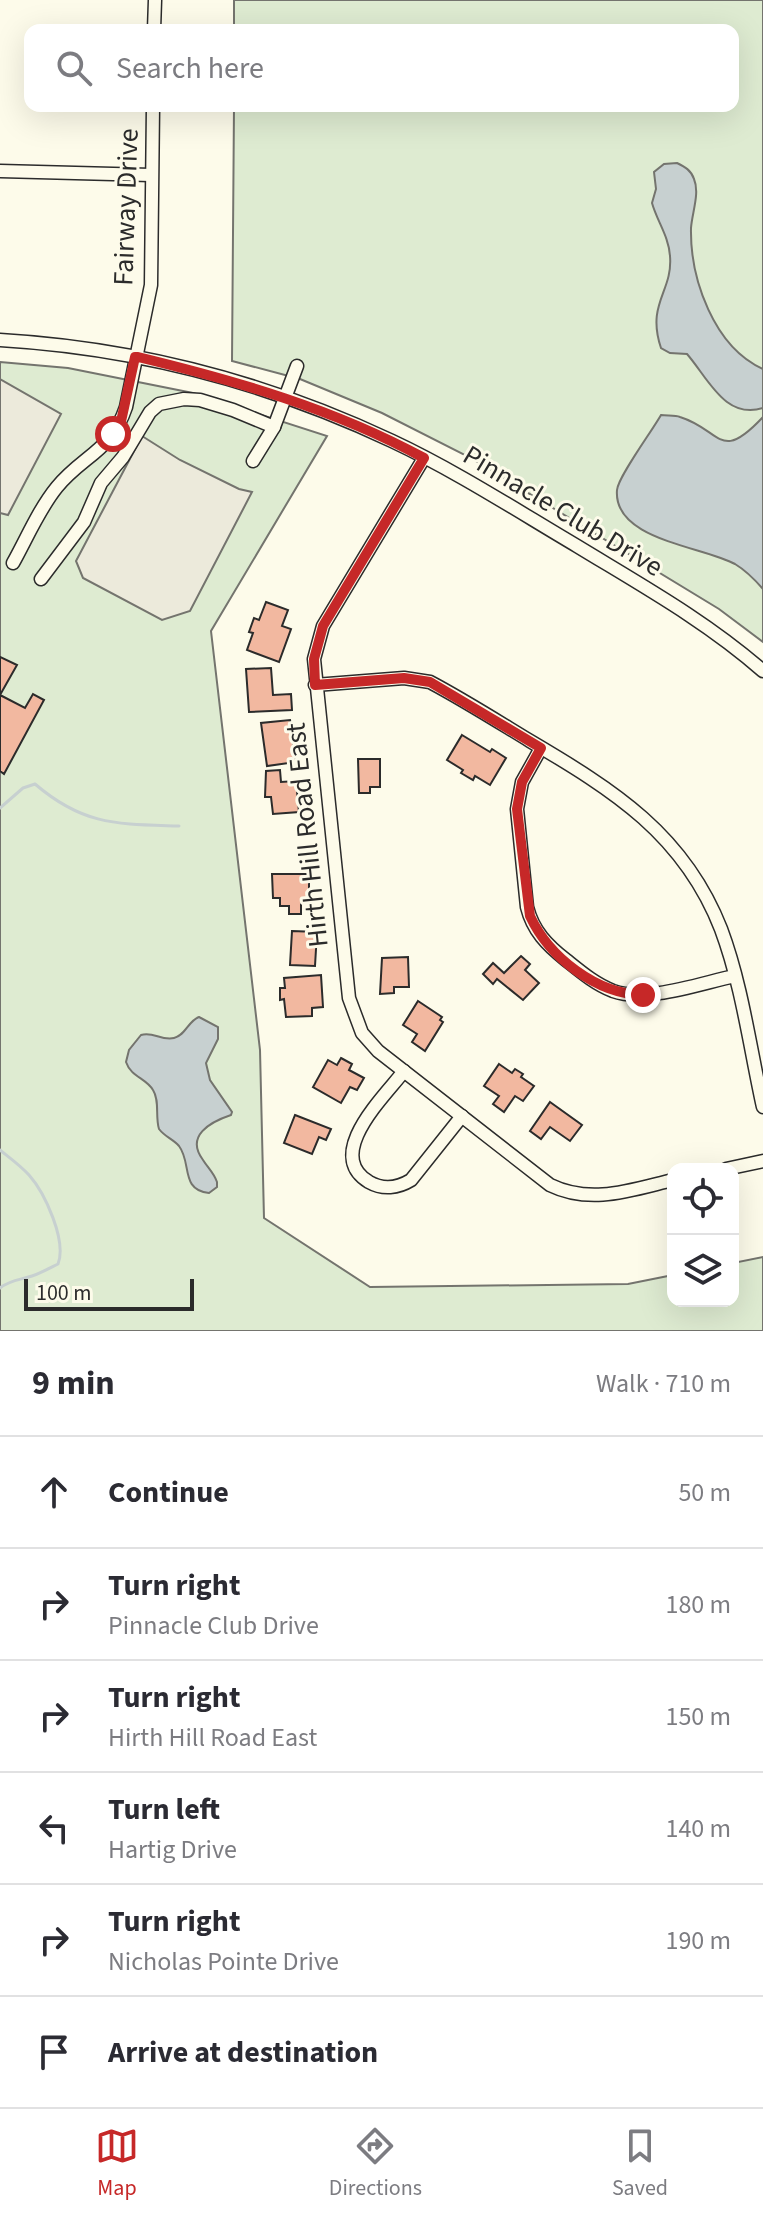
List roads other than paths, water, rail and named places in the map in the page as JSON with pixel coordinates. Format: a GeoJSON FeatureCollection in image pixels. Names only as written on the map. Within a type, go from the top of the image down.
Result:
{"type":"FeatureCollection","features":[{"type":"Feature","properties":{"kind":"street"},"geometry":{"type":"LineString","coordinates":[[154,24],[155,0]]}},
{"type":"Feature","properties":{"kind":"street","name":"Fairway Drive"},"geometry":{"type":"LineString","coordinates":[[13,563],[57,486],[103,448],[120,426],[151,285],[153,112]]}},
{"type":"Feature","properties":{"kind":"street"},"geometry":{"type":"LineString","coordinates":[[0,171],[151,175]]}},
{"type":"Feature","properties":{"kind":"street","name":"Pinnacle Club Drive"},"geometry":{"type":"LineString","coordinates":[[0,340],[135,357],[225,378],[286,398],[393,441],[476,486],[695,617],[763,671]]}},
{"type":"Feature","properties":{"kind":"street"},"geometry":{"type":"LineString","coordinates":[[253,461],[274,427],[297,366]]}},
{"type":"Feature","properties":{"kind":"street"},"geometry":{"type":"LineString","coordinates":[[41,579],[84,522],[101,483],[123,457],[150,412],[159,404],[184,399],[200,400],[274,427]]}},
{"type":"Feature","properties":{"kind":"street","name":"Hirth Hill Road East"},"geometry":{"type":"LineString","coordinates":[[424,458],[323,626],[314,659],[349,998],[362,1033],[378,1051],[550,1185],[563,1191],[600,1196],[667,1181]]}},
{"type":"Feature","properties":{"kind":"street"},"geometry":{"type":"LineString","coordinates":[[315,685],[404,678],[430,682],[622,798],[644,816],[696,878],[720,927],[735,976],[763,1107]]}},
{"type":"Feature","properties":{"kind":"street"},"geometry":{"type":"LineString","coordinates":[[541,748],[522,782],[517,809],[527,907],[543,940],[593,981],[624,994],[653,993],[735,976]]}},
{"type":"Feature","properties":{"kind":"street"},"geometry":{"type":"LineString","coordinates":[[404,1071],[355,1137],[352,1148],[355,1165],[366,1179],[388,1187],[411,1180],[458,1112]]}},
{"type":"Feature","properties":{"kind":"street"},"geometry":{"type":"LineString","coordinates":[[739,1166],[763,1161]]}},
{"type":"Feature","properties":{"kind":"waterway"},"geometry":{"type":"LineString","coordinates":[[0,808],[23,788],[35,784],[70,808],[102,820],[179,826]]}},
{"type":"Feature","properties":{"kind":"waterway"},"geometry":{"type":"LineString","coordinates":[[0,1150],[26,1172],[42,1193],[60,1243],[58,1264],[0,1288]]}}]}
